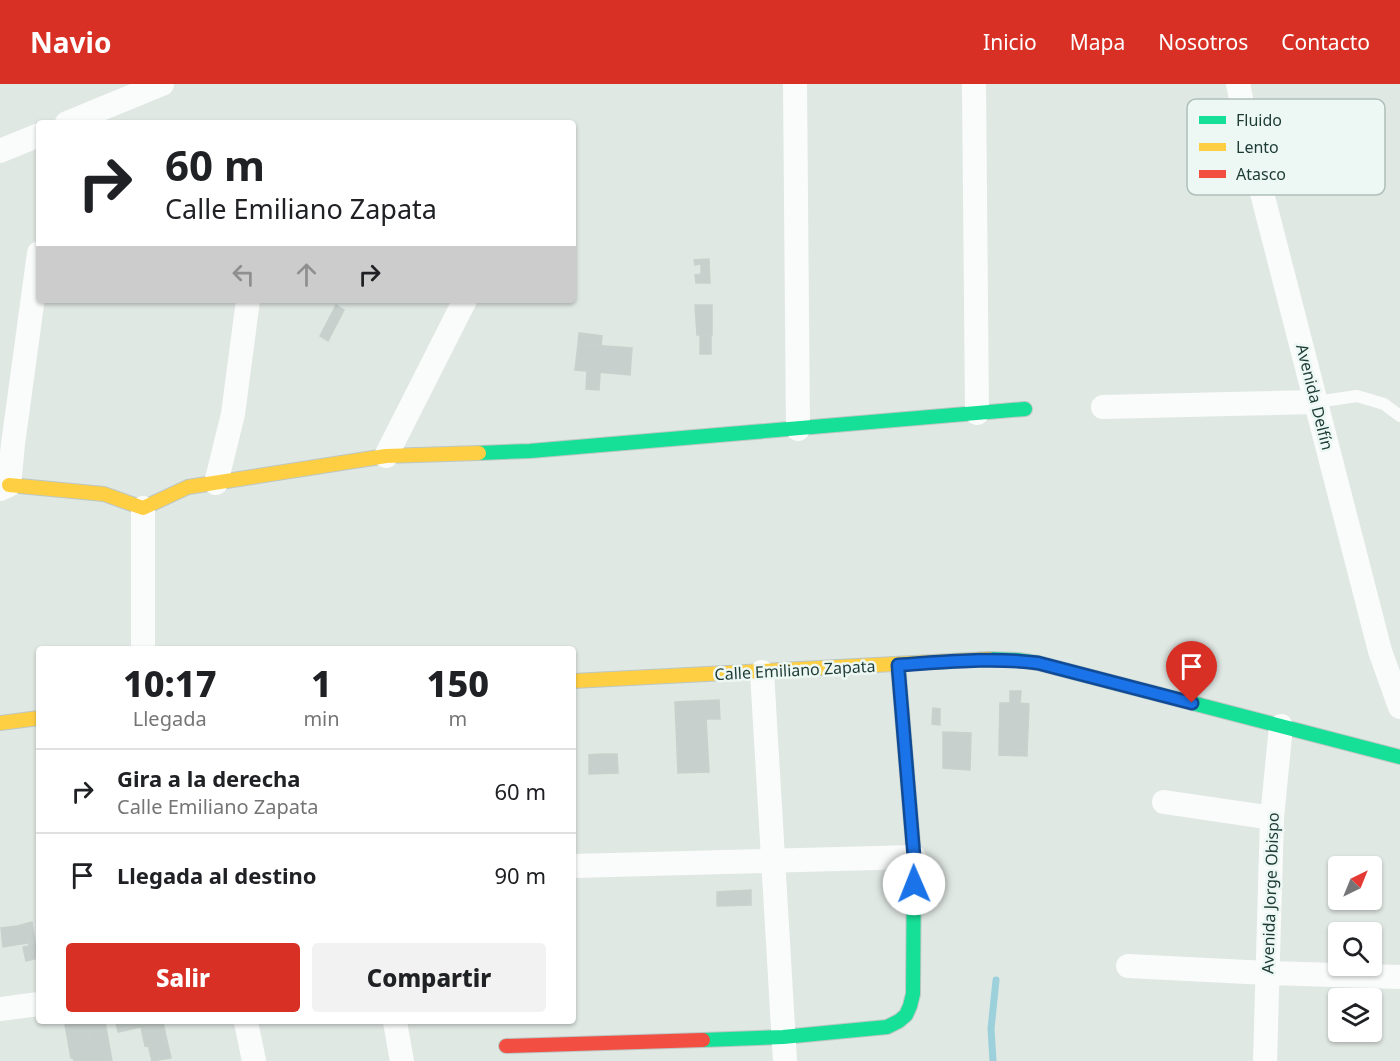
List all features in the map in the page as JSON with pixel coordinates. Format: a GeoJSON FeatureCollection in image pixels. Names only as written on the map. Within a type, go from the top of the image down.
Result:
{"type":"FeatureCollection","features":[{"type":"Feature","properties":{"kind":"street"},"geometry":{"type":"LineString","coordinates":[[74,120],[162,84]]}},
{"type":"Feature","properties":{"kind":"street"},"geometry":{"type":"LineString","coordinates":[[795,84],[798,429]]}},
{"type":"Feature","properties":{"kind":"street"},"geometry":{"type":"LineString","coordinates":[[974,84],[977,413]]}},
{"type":"Feature","properties":{"kind":"street","name":"Avenida Delfín"},"geometry":{"type":"LineString","coordinates":[[1238,84],[1241,99]]}},
{"type":"Feature","properties":{"kind":"street"},"geometry":{"type":"LineString","coordinates":[[0,151],[36,136]]}},
{"type":"Feature","properties":{"kind":"street","name":"Avenida Delfín"},"geometry":{"type":"LineString","coordinates":[[1263,195],[1380,651],[1400,707]]}},
{"type":"Feature","properties":{"kind":"street"},"geometry":{"type":"LineString","coordinates":[[36,270],[6,443],[4,487],[104,494],[143,508],[188,487],[386,456],[530,452],[1025,409]]}},
{"type":"Feature","properties":{"kind":"street"},"geometry":{"type":"LineString","coordinates":[[216,483],[233,414],[248,303]]}},
{"type":"Feature","properties":{"kind":"street"},"geometry":{"type":"LineString","coordinates":[[386,456],[463,303]]}},
{"type":"Feature","properties":{"kind":"street"},"geometry":{"type":"LineString","coordinates":[[1103,407],[1316,402]]}},
{"type":"Feature","properties":{"kind":"street"},"geometry":{"type":"LineString","coordinates":[[143,508],[143,646]]}},
{"type":"Feature","properties":{"kind":"street","name":"Calle Emiliano Zapata"},"geometry":{"type":"LineString","coordinates":[[576,681],[994,659],[1018,660],[1038,663],[1400,757]]}},
{"type":"Feature","properties":{"kind":"street"},"geometry":{"type":"LineString","coordinates":[[506,1046],[783,1037],[887,1027],[906,1016],[911,1007],[913,994],[914,857],[898,665]]}},
{"type":"Feature","properties":{"kind":"street"},"geometry":{"type":"LineString","coordinates":[[762,672],[785,1061]]}},
{"type":"Feature","properties":{"kind":"street"},"geometry":{"type":"LineString","coordinates":[[0,723],[36,718]]}},
{"type":"Feature","properties":{"kind":"street","name":"Avenida Jorge Obispo"},"geometry":{"type":"LineString","coordinates":[[1265,1061],[1272,818],[1281,726]]}},
{"type":"Feature","properties":{"kind":"street"},"geometry":{"type":"LineString","coordinates":[[1164,802],[1272,818]]}},
{"type":"Feature","properties":{"kind":"street"},"geometry":{"type":"LineString","coordinates":[[576,866],[914,857]]}},
{"type":"Feature","properties":{"kind":"street"},"geometry":{"type":"LineString","coordinates":[[1128,966],[1400,977]]}},
{"type":"Feature","properties":{"kind":"street"},"geometry":{"type":"LineString","coordinates":[[0,1009],[36,1005]]}},
{"type":"Feature","properties":{"kind":"street"},"geometry":{"type":"LineString","coordinates":[[246,1024],[254,1061]]}},
{"type":"Feature","properties":{"kind":"street"},"geometry":{"type":"LineString","coordinates":[[395,1024],[402,1061]]}},
{"type":"Feature","properties":{"kind":"lane"},"geometry":{"type":"LineString","coordinates":[[1316,402],[1357,396],[1384,404],[1400,416]]}},
{"type":"Feature","properties":{"kind":"building"},"geometry":{"type":"Polygon","coordinates":[[[709,259],[710,283],[696,283],[695,275],[701,274],[701,264],[695,265],[694,260],[709,259]]]}},
{"type":"Feature","properties":{"kind":"building"},"geometry":{"type":"Polygon","coordinates":[[[336,305],[344,310],[328,341],[320,336],[336,305]]]}},
{"type":"Feature","properties":{"kind":"building"},"geometry":{"type":"Polygon","coordinates":[[[695,305],[712,305],[712,335],[697,335],[695,305]]]}},
{"type":"Feature","properties":{"kind":"building"},"geometry":{"type":"Polygon","coordinates":[[[579,333],[588,334],[587,345],[578,344],[579,333]]]}},
{"type":"Feature","properties":{"kind":"building"},"geometry":{"type":"Polygon","coordinates":[[[588,334],[602,336],[601,346],[587,345],[588,334]]]}},
{"type":"Feature","properties":{"kind":"building"},"geometry":{"type":"Polygon","coordinates":[[[700,336],[711,336],[711,354],[700,354],[700,336]]]}},
{"type":"Feature","properties":{"kind":"building"},"geometry":{"type":"Polygon","coordinates":[[[578,344],[632,348],[630,375],[575,370],[578,344]]]}},
{"type":"Feature","properties":{"kind":"building"},"geometry":{"type":"Polygon","coordinates":[[[587,371],[600,373],[599,390],[586,389],[587,371]]]}},
{"type":"Feature","properties":{"kind":"building"},"geometry":{"type":"Polygon","coordinates":[[[1010,691],[1021,691],[1020,703],[1029,704],[1027,752],[999,749],[1000,703],[1010,703],[1010,691]]]}},
{"type":"Feature","properties":{"kind":"building"},"geometry":{"type":"Polygon","coordinates":[[[719,700],[720,719],[706,719],[709,772],[678,773],[675,702],[719,700]]]}},
{"type":"Feature","properties":{"kind":"building"},"geometry":{"type":"Polygon","coordinates":[[[933,708],[940,709],[940,725],[932,724],[933,708]]]}},
{"type":"Feature","properties":{"kind":"building"},"geometry":{"type":"Polygon","coordinates":[[[943,732],[971,733],[970,770],[943,768],[943,732]]]}},
{"type":"Feature","properties":{"kind":"building"},"geometry":{"type":"Polygon","coordinates":[[[999,749],[1027,752],[1027,756],[999,755],[999,749]]]}},
{"type":"Feature","properties":{"kind":"building"},"geometry":{"type":"Polygon","coordinates":[[[617,754],[618,773],[589,774],[589,755],[617,754]]]}},
{"type":"Feature","properties":{"kind":"building"},"geometry":{"type":"Polygon","coordinates":[[[751,890],[751,905],[717,906],[717,892],[751,890]]]}},
{"type":"Feature","properties":{"kind":"building"},"geometry":{"type":"Polygon","coordinates":[[[32,922],[35,942],[21,944],[17,926],[32,922]]]}},
{"type":"Feature","properties":{"kind":"building"},"geometry":{"type":"Polygon","coordinates":[[[17,926],[21,944],[3,947],[1,928],[17,926]]]}},
{"type":"Feature","properties":{"kind":"building"},"geometry":{"type":"Polygon","coordinates":[[[35,943],[36,958],[26,961],[23,947],[35,943]]]}},
{"type":"Feature","properties":{"kind":"building"},"geometry":{"type":"Polygon","coordinates":[[[87,1024],[94,1061],[74,1061],[71,1058],[65,1025],[87,1024]]]}},
{"type":"Feature","properties":{"kind":"building"},"geometry":{"type":"Polygon","coordinates":[[[87,1024],[105,1024],[112,1061],[94,1061],[87,1024]]]}},
{"type":"Feature","properties":{"kind":"building"},"geometry":{"type":"Polygon","coordinates":[[[116,1024],[163,1024],[167,1041],[145,1046],[141,1027],[118,1032],[116,1024]]]}},
{"type":"Feature","properties":{"kind":"building"},"geometry":{"type":"Polygon","coordinates":[[[167,1041],[171,1058],[152,1061],[148,1045],[167,1041]]]}},
{"type":"Feature","properties":{"kind":"waterway"},"geometry":{"type":"LineString","coordinates":[[993,1061],[991,1029],[996,980]]}},
{"type":"Feature","properties":{"kind":"traffic: fast"},"geometry":{"type":"LineString","coordinates":[[479,453],[530,451],[1025,409]]}},
{"type":"Feature","properties":{"kind":"traffic: fast"},"geometry":{"type":"LineString","coordinates":[[989,659],[1038,663],[1400,757]]}},
{"type":"Feature","properties":{"kind":"traffic: fast"},"geometry":{"type":"LineString","coordinates":[[703,1040],[783,1037],[887,1027],[906,1015],[913,994],[914,857],[898,665]]}},
{"type":"Feature","properties":{"kind":"traffic: slow"},"geometry":{"type":"LineString","coordinates":[[9,485],[104,494],[143,508],[188,487],[386,456],[479,453]]}},
{"type":"Feature","properties":{"kind":"traffic: slow"},"geometry":{"type":"LineString","coordinates":[[576,681],[989,659]]}},
{"type":"Feature","properties":{"kind":"traffic: slow"},"geometry":{"type":"LineString","coordinates":[[0,723],[36,718]]}},
{"type":"Feature","properties":{"kind":"traffic: jam"},"geometry":{"type":"LineString","coordinates":[[506,1046],[703,1040]]}},
{"type":"Feature","properties":{"kind":"route"},"geometry":{"type":"LineString","coordinates":[[914,884],[914,857],[898,665],[994,659],[1018,660],[1038,663],[1192,703]]}}]}
